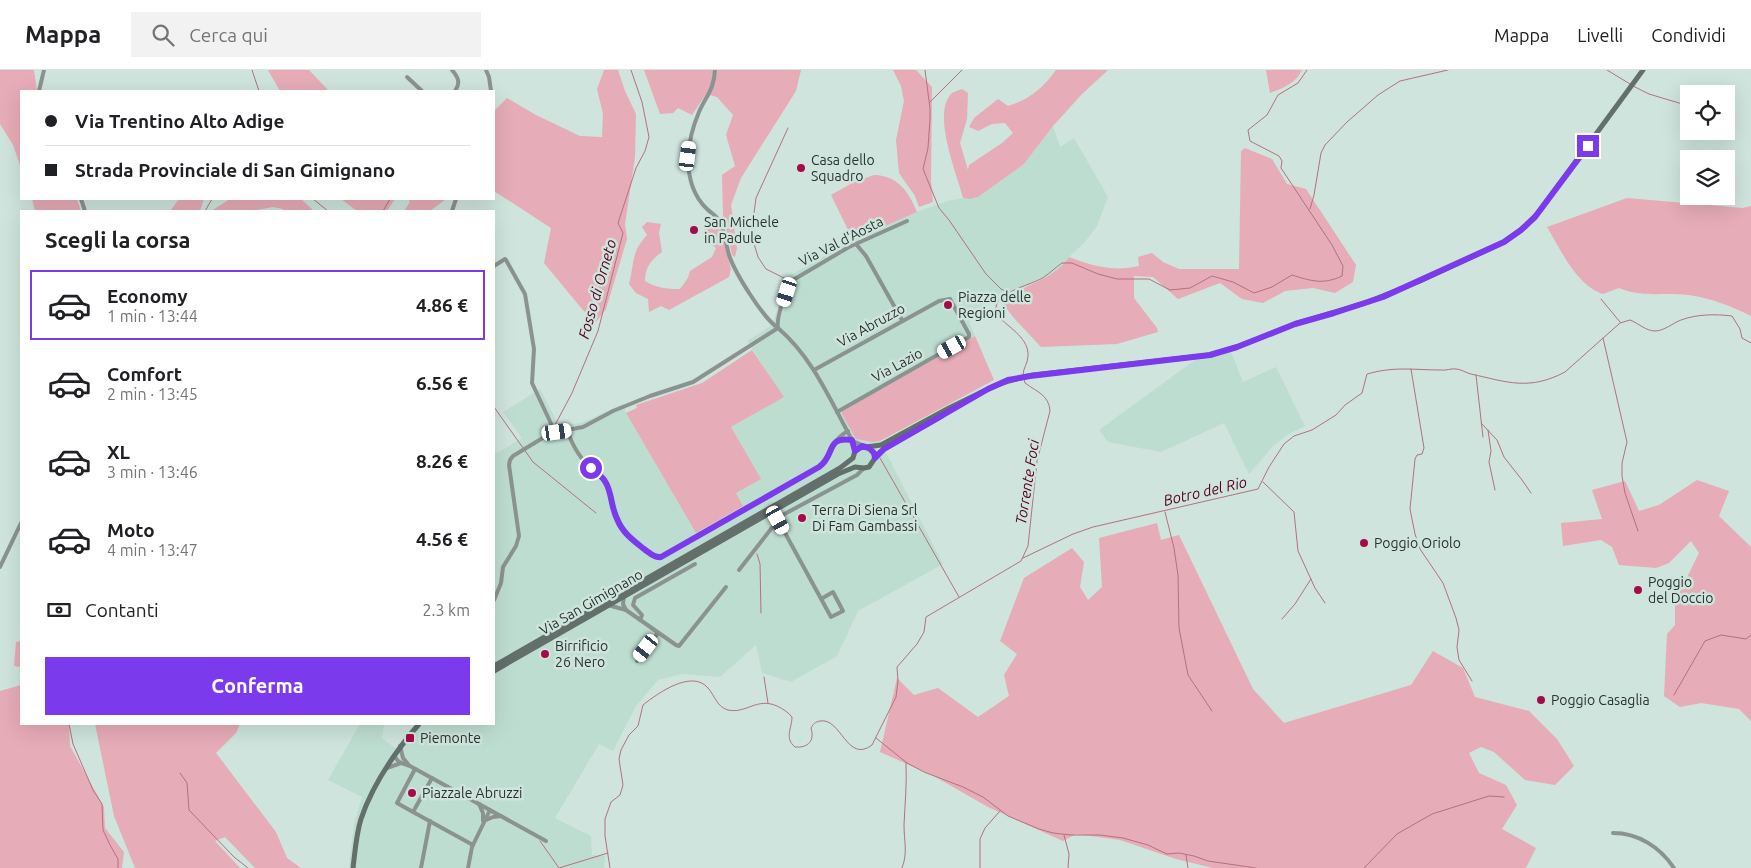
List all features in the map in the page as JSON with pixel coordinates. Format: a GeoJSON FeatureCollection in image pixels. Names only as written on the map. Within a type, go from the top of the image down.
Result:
{"type":"FeatureCollection","features":[{"type":"Feature","properties":{"kind":"main road"},"geometry":{"type":"LineString","coordinates":[[861,467],[853,458],[855,451],[884,444],[996,385],[1030,376],[1210,355],[1295,324],[1383,297],[1493,248],[1517,233],[1535,217],[1643,70]]}},
{"type":"Feature","properties":{"kind":"main road","name":"Via San Gimignano"},"geometry":{"type":"LineString","coordinates":[[495,670],[843,472],[872,465],[875,458],[884,449],[978,394]]}},
{"type":"Feature","properties":{"kind":"main road"},"geometry":{"type":"LineString","coordinates":[[867,447],[874,453],[875,458]]}},
{"type":"Feature","properties":{"kind":"main road","name":"Via San Gimignano"},"geometry":{"type":"LineString","coordinates":[[495,665],[837,470],[853,458]]}},
{"type":"Feature","properties":{"kind":"main road"},"geometry":{"type":"LineString","coordinates":[[353,868],[356,840],[362,817],[385,769],[400,746],[418,725]]}},
{"type":"Feature","properties":{"kind":"street"},"geometry":{"type":"LineString","coordinates":[[39,90],[44,70]]}},
{"type":"Feature","properties":{"kind":"street"},"geometry":{"type":"LineString","coordinates":[[452,70],[457,75],[459,82],[455,90]]}},
{"type":"Feature","properties":{"kind":"street"},"geometry":{"type":"LineString","coordinates":[[486,70],[491,90]]}},
{"type":"Feature","properties":{"kind":"street"},"geometry":{"type":"LineString","coordinates":[[716,70],[709,96],[699,111],[690,137],[688,156],[692,188],[698,200],[720,220],[732,264],[766,317],[793,342],[814,370],[844,424],[855,451]]}},
{"type":"Feature","properties":{"kind":"street"},"geometry":{"type":"LineString","coordinates":[[407,77],[421,90]]}},
{"type":"Feature","properties":{"kind":"street","name":"Via Val d'Aosta"},"geometry":{"type":"LineString","coordinates":[[778,328],[778,320],[792,281],[856,244],[907,221]]}},
{"type":"Feature","properties":{"kind":"street"},"geometry":{"type":"LineString","coordinates":[[856,244],[866,256],[902,320]]}},
{"type":"Feature","properties":{"kind":"street"},"geometry":{"type":"LineString","coordinates":[[495,265],[504,259],[506,260],[525,294],[534,350],[532,382],[554,432]]}},
{"type":"Feature","properties":{"kind":"street","name":"Via Lazio"},"geometry":{"type":"LineString","coordinates":[[837,412],[968,338],[970,335],[950,300],[939,301]]}},
{"type":"Feature","properties":{"kind":"street","name":"Via Abruzzo"},"geometry":{"type":"LineString","coordinates":[[814,370],[939,301]]}},
{"type":"Feature","properties":{"kind":"street"},"geometry":{"type":"LineString","coordinates":[[495,598],[500,585],[503,567],[518,539],[509,463],[512,458],[528,446],[554,432],[582,428],[611,412],[696,380],[778,328]]}},
{"type":"Feature","properties":{"kind":"street"},"geometry":{"type":"LineString","coordinates":[[842,437],[844,424]]}},
{"type":"Feature","properties":{"kind":"street"},"geometry":{"type":"LineString","coordinates":[[568,430],[570,440],[581,456],[587,464],[601,475],[608,486],[621,527],[631,538],[658,558],[819,467],[827,460],[835,441],[848,432]]}},
{"type":"Feature","properties":{"kind":"street"},"geometry":{"type":"LineString","coordinates":[[842,437],[867,447]]}},
{"type":"Feature","properties":{"kind":"street"},"geometry":{"type":"LineString","coordinates":[[739,570],[778,519],[855,476],[861,467]]}},
{"type":"Feature","properties":{"kind":"street"},"geometry":{"type":"LineString","coordinates":[[773,511],[831,617],[843,611],[833,592],[822,598]]}},
{"type":"Feature","properties":{"kind":"street"},"geometry":{"type":"LineString","coordinates":[[0,567],[20,525]]}},
{"type":"Feature","properties":{"kind":"street"},"geometry":{"type":"LineString","coordinates":[[640,620],[642,614],[634,608],[634,599],[695,564]]}},
{"type":"Feature","properties":{"kind":"street"},"geometry":{"type":"LineString","coordinates":[[608,605],[626,610],[676,646],[681,645],[726,587]]}},
{"type":"Feature","properties":{"kind":"street"},"geometry":{"type":"LineString","coordinates":[[624,596],[623,605],[626,610]]}},
{"type":"Feature","properties":{"kind":"street"},"geometry":{"type":"LineString","coordinates":[[637,661],[658,633]]}},
{"type":"Feature","properties":{"kind":"street"},"geometry":{"type":"LineString","coordinates":[[400,746],[404,760],[410,766]]}},
{"type":"Feature","properties":{"kind":"street"},"geometry":{"type":"LineString","coordinates":[[394,755],[401,764],[416,769],[546,840]]}},
{"type":"Feature","properties":{"kind":"street"},"geometry":{"type":"LineString","coordinates":[[385,769],[401,764]]}},
{"type":"Feature","properties":{"kind":"street"},"geometry":{"type":"LineString","coordinates":[[416,769],[397,803],[473,845]]}},
{"type":"Feature","properties":{"kind":"street"},"geometry":{"type":"LineString","coordinates":[[413,812],[432,778]]}},
{"type":"Feature","properties":{"kind":"street"},"geometry":{"type":"LineString","coordinates":[[479,804],[483,813],[483,824]]}},
{"type":"Feature","properties":{"kind":"street"},"geometry":{"type":"LineString","coordinates":[[468,868],[473,845],[490,810]]}},
{"type":"Feature","properties":{"kind":"street"},"geometry":{"type":"LineString","coordinates":[[483,824],[491,818],[501,816]]}},
{"type":"Feature","properties":{"kind":"street"},"geometry":{"type":"LineString","coordinates":[[421,868],[430,821]]}},
{"type":"Feature","properties":{"kind":"street"},"geometry":{"type":"LineString","coordinates":[[1613,833],[1626,833],[1641,839],[1658,850],[1674,868]]}},
{"type":"Feature","properties":{"kind":"shaded area"},"geometry":{"type":"Polygon","coordinates":[[[0,70],[34,70],[37,90],[20,90],[20,165],[13,145],[0,124],[0,70]]]}},
{"type":"Feature","properties":{"kind":"shaded area"},"geometry":{"type":"Polygon","coordinates":[[[268,70],[309,70],[328,90],[279,90],[268,70]]]}},
{"type":"Feature","properties":{"kind":"shaded area"},"geometry":{"type":"Polygon","coordinates":[[[604,70],[618,70],[636,114],[635,157],[625,224],[627,239],[606,309],[596,322],[582,309],[544,263],[551,228],[495,192],[495,110],[507,98],[536,115],[580,136],[602,137],[603,114],[597,89],[604,70]]]}},
{"type":"Feature","properties":{"kind":"shaded area"},"geometry":{"type":"Polygon","coordinates":[[[644,70],[801,70],[796,91],[741,178],[731,205],[737,248],[735,257],[732,255],[723,215],[722,175],[735,166],[726,135],[733,115],[717,97],[706,94],[692,115],[678,108],[673,113],[660,114],[644,70]]]}},
{"type":"Feature","properties":{"kind":"shaded area"},"geometry":{"type":"Polygon","coordinates":[[[893,70],[916,70],[932,87],[931,181],[933,202],[919,207],[915,196],[899,173],[896,140],[904,101],[901,86],[893,70]]]}},
{"type":"Feature","properties":{"kind":"shaded area"},"geometry":{"type":"Polygon","coordinates":[[[1056,70],[1108,70],[1082,94],[1053,126],[1024,164],[978,197],[963,198],[945,130],[944,116],[946,104],[951,94],[962,89],[968,93],[967,119],[960,143],[968,170],[969,165],[1002,143],[1013,133],[1005,123],[992,124],[978,131],[969,127],[974,118],[998,99],[1008,106],[1029,97],[1046,83],[1056,70]]]}},
{"type":"Feature","properties":{"kind":"shaded area"},"geometry":{"type":"Polygon","coordinates":[[[1266,70],[1302,70],[1293,82],[1270,93],[1266,70]]]}},
{"type":"Feature","properties":{"kind":"shaded area"},"geometry":{"type":"Polygon","coordinates":[[[1053,126],[1060,147],[1074,138],[1108,197],[1097,226],[1063,266],[1041,281],[1012,293],[967,316],[975,336],[842,412],[858,440],[880,441],[943,564],[858,611],[837,656],[791,682],[762,673],[756,645],[720,677],[682,674],[658,680],[636,706],[613,751],[599,744],[555,818],[591,836],[592,855],[605,856],[604,868],[349,868],[354,824],[362,797],[328,780],[359,725],[384,725],[382,738],[395,748],[415,725],[495,725],[495,454],[522,438],[503,412],[540,389],[559,426],[581,423],[623,404],[626,413],[696,533],[743,506],[736,493],[731,427],[783,397],[747,341],[769,327],[774,320],[787,277],[853,240],[917,212],[948,201],[963,198],[970,199],[1024,164],[1053,126]]]}},
{"type":"Feature","properties":{"kind":"shaded area"},"geometry":{"type":"Polygon","coordinates":[[[1245,148],[1272,159],[1287,184],[1306,189],[1356,265],[1353,282],[1335,293],[1313,288],[1285,291],[1263,303],[1242,299],[1220,283],[1178,299],[1153,277],[1134,276],[1134,298],[1158,332],[1117,344],[1041,347],[1013,317],[1002,302],[1055,272],[1069,257],[1095,265],[1112,268],[1130,268],[1139,266],[1138,257],[1152,253],[1163,262],[1179,269],[1239,269],[1241,151],[1245,148]]]}},
{"type":"Feature","properties":{"kind":"shaded area"},"geometry":{"type":"Polygon","coordinates":[[[874,175],[890,178],[901,186],[906,191],[917,212],[853,240],[831,195],[854,182],[874,175]]]}},
{"type":"Feature","properties":{"kind":"shaded area"},"geometry":{"type":"Polygon","coordinates":[[[1627,198],[1680,203],[1680,205],[1743,208],[1751,206],[1751,316],[1721,303],[1696,296],[1645,294],[1619,288],[1603,294],[1593,289],[1577,275],[1547,227],[1627,198]]]}},
{"type":"Feature","properties":{"kind":"shaded area"},"geometry":{"type":"Polygon","coordinates":[[[32,200],[77,200],[81,210],[35,210],[32,200]]]}},
{"type":"Feature","properties":{"kind":"shaded area"},"geometry":{"type":"Polygon","coordinates":[[[178,200],[204,200],[200,210],[171,210],[178,200]]]}},
{"type":"Feature","properties":{"kind":"shaded area"},"geometry":{"type":"Polygon","coordinates":[[[228,200],[302,200],[313,210],[283,210],[273,207],[256,210],[213,210],[228,200]]]}},
{"type":"Feature","properties":{"kind":"shaded area"},"geometry":{"type":"Polygon","coordinates":[[[342,200],[394,200],[388,210],[356,210],[342,200]]]}},
{"type":"Feature","properties":{"kind":"shaded area"},"geometry":{"type":"Polygon","coordinates":[[[409,200],[445,200],[431,210],[405,210],[410,202],[409,200]]]}},
{"type":"Feature","properties":{"kind":"shaded area"},"geometry":{"type":"Polygon","coordinates":[[[713,218],[719,224],[731,269],[729,277],[669,310],[661,306],[649,312],[648,299],[636,293],[629,284],[635,253],[647,235],[642,227],[647,222],[661,224],[659,233],[662,252],[649,264],[645,281],[662,288],[680,289],[688,278],[690,271],[712,257],[716,248],[704,239],[705,220],[713,218]]]}},
{"type":"Feature","properties":{"kind":"shaded area"},"geometry":{"type":"Polygon","coordinates":[[[975,336],[994,380],[880,441],[872,442],[856,439],[842,411],[975,336]]]}},
{"type":"Feature","properties":{"kind":"shaded area"},"geometry":{"type":"Polygon","coordinates":[[[752,350],[784,397],[731,427],[761,479],[736,493],[743,506],[696,533],[626,413],[637,408],[636,405],[702,383],[752,350]]]}},
{"type":"Feature","properties":{"kind":"shaded area"},"geometry":{"type":"Polygon","coordinates":[[[1231,352],[1243,382],[1276,367],[1305,426],[1287,435],[1274,445],[1249,474],[1224,423],[1161,452],[1108,442],[1099,430],[1195,360],[1231,352]]]}},
{"type":"Feature","properties":{"kind":"shaded area"},"geometry":{"type":"Polygon","coordinates":[[[1697,480],[1729,491],[1719,516],[1751,547],[1751,721],[1739,709],[1701,703],[1680,707],[1664,696],[1667,634],[1675,625],[1675,602],[1699,553],[1691,541],[1669,563],[1656,568],[1619,565],[1612,547],[1601,540],[1563,546],[1561,523],[1602,519],[1592,490],[1625,481],[1639,511],[1659,505],[1697,480]]]}},
{"type":"Feature","properties":{"kind":"shaded area"},"geometry":{"type":"Polygon","coordinates":[[[1157,523],[1161,540],[1179,535],[1253,689],[1284,723],[1411,685],[1433,651],[1463,668],[1475,697],[1529,711],[1557,739],[1574,766],[1555,785],[1525,780],[1494,752],[1481,747],[1469,753],[1479,773],[1506,785],[1517,805],[1502,829],[1536,848],[1526,868],[1213,868],[1176,859],[1120,840],[1076,834],[1063,841],[988,807],[932,775],[880,752],[897,678],[914,695],[938,688],[978,717],[1009,696],[1004,675],[1017,654],[1000,641],[1024,578],[1072,548],[1084,562],[1080,587],[1088,600],[1102,587],[1099,538],[1157,523]]]}},
{"type":"Feature","properties":{"kind":"shaded area"},"geometry":{"type":"Polygon","coordinates":[[[20,641],[20,667],[14,666],[16,642],[20,641]]]}},
{"type":"Feature","properties":{"kind":"shaded area"},"geometry":{"type":"Polygon","coordinates":[[[20,685],[20,725],[69,725],[70,746],[104,807],[105,828],[124,852],[122,868],[0,868],[0,691],[20,685]]]}},
{"type":"Feature","properties":{"kind":"shaded area"},"geometry":{"type":"Polygon","coordinates":[[[95,725],[240,725],[236,733],[216,753],[276,832],[287,858],[301,868],[255,868],[225,837],[215,841],[240,868],[135,868],[114,816],[95,725]]]}},
{"type":"Feature","properties":{"kind":"waterway"},"geometry":{"type":"LineString","coordinates":[[252,70],[259,90]]}},
{"type":"Feature","properties":{"kind":"waterway","name":"Fosso di Orneto"},"geometry":{"type":"LineString","coordinates":[[555,425],[572,393],[598,331],[623,233],[618,223],[636,168],[645,151],[649,137],[642,102],[631,70]]}},
{"type":"Feature","properties":{"kind":"waterway"},"geometry":{"type":"LineString","coordinates":[[925,70],[930,119],[928,148],[923,169],[939,208],[986,274],[1001,289],[1007,292]]}},
{"type":"Feature","properties":{"kind":"waterway"},"geometry":{"type":"LineString","coordinates":[[930,102],[962,70]]}},
{"type":"Feature","properties":{"kind":"waterway","name":"Torrente Foci"},"geometry":{"type":"LineString","coordinates":[[1023,375],[1028,359],[1026,344],[1000,318],[996,310],[997,303],[1010,292],[1044,277],[1062,263],[1072,263],[1098,274],[1117,279],[1149,279],[1170,290],[1190,288],[1212,276],[1233,282],[1254,293],[1272,287],[1292,275],[1317,281],[1335,279],[1342,276],[1343,266],[1332,245],[1281,168],[1282,161],[1279,156],[1250,141],[1248,130],[1267,115],[1278,95],[1298,83],[1307,70]]}},
{"type":"Feature","properties":{"kind":"waterway"},"geometry":{"type":"LineString","coordinates":[[1310,209],[1321,153],[1325,145],[1347,122],[1378,95],[1400,81],[1448,70]]}},
{"type":"Feature","properties":{"kind":"waterway"},"geometry":{"type":"LineString","coordinates":[[1607,70],[1630,84]]}},
{"type":"Feature","properties":{"kind":"waterway"},"geometry":{"type":"LineString","coordinates":[[1633,86],[1649,94],[1680,103]]}},
{"type":"Feature","properties":{"kind":"waterway"},"geometry":{"type":"LineString","coordinates":[[784,278],[766,269],[758,257],[753,240],[753,221],[756,198],[788,128]]}},
{"type":"Feature","properties":{"kind":"waterway"},"geometry":{"type":"LineString","coordinates":[[206,210],[211,200]]}},
{"type":"Feature","properties":{"kind":"waterway"},"geometry":{"type":"LineString","coordinates":[[314,200],[327,210]]}},
{"type":"Feature","properties":{"kind":"waterway"},"geometry":{"type":"LineString","coordinates":[[384,210],[389,200]]}},
{"type":"Feature","properties":{"kind":"waterway"},"geometry":{"type":"LineString","coordinates":[[1601,299],[1620,322]]}},
{"type":"Feature","properties":{"kind":"waterway","name":"Botro del Rio"},"geometry":{"type":"LineString","coordinates":[[1023,558],[1073,534],[1093,527],[1258,489],[1284,444],[1294,436],[1312,430],[1336,415],[1345,405],[1362,393],[1367,374],[1395,369],[1454,369],[1507,382],[1529,383],[1540,381],[1565,372],[1620,323],[1630,320],[1652,331],[1658,331],[1681,320],[1693,317],[1732,316],[1740,329],[1742,338],[1751,343]]}},
{"type":"Feature","properties":{"kind":"waterway"},"geometry":{"type":"LineString","coordinates":[[1603,338],[1627,442],[1622,463],[1625,493],[1638,531]]}},
{"type":"Feature","properties":{"kind":"waterway"},"geometry":{"type":"LineString","coordinates":[[1411,369],[1424,448],[1422,454],[1417,455],[1415,459],[1410,509],[1420,549],[1443,583],[1456,618],[1459,630],[1457,647],[1459,660],[1472,681]]}},
{"type":"Feature","properties":{"kind":"waterway"},"geometry":{"type":"LineString","coordinates":[[1476,375],[1483,437]]}},
{"type":"Feature","properties":{"kind":"waterway","name":"Torrente Foci"},"geometry":{"type":"LineString","coordinates":[[610,868],[605,836],[605,819],[611,802],[620,795],[623,785],[619,759],[621,750],[629,735],[638,726],[643,705],[666,689],[684,682],[693,681],[701,683],[708,688],[716,701],[724,709],[734,711],[763,703],[779,707],[792,717],[789,736],[795,747],[804,746],[809,743],[812,737],[811,728],[814,723],[820,721],[827,722],[833,726],[856,749],[863,749],[872,745],[896,697],[897,667],[917,644],[924,632],[926,617],[1021,561],[1028,546],[1037,461],[1050,411],[1045,397],[1025,383],[1024,379]]}},
{"type":"Feature","properties":{"kind":"waterway"},"geometry":{"type":"LineString","coordinates":[[495,408],[533,462],[596,513]]}},
{"type":"Feature","properties":{"kind":"waterway"},"geometry":{"type":"LineString","coordinates":[[1481,423],[1497,440],[1504,457],[1531,493]]}},
{"type":"Feature","properties":{"kind":"waterway"},"geometry":{"type":"LineString","coordinates":[[1488,430],[1491,451],[1489,462],[1495,490]]}},
{"type":"Feature","properties":{"kind":"waterway"},"geometry":{"type":"LineString","coordinates":[[880,458],[959,597]]}},
{"type":"Feature","properties":{"kind":"waterway"},"geometry":{"type":"LineString","coordinates":[[1263,482],[1294,512],[1298,551],[1315,588],[1325,603]]}},
{"type":"Feature","properties":{"kind":"waterway"},"geometry":{"type":"LineString","coordinates":[[1165,512],[1174,548],[1178,575],[1179,628],[1188,675],[1212,711]]}},
{"type":"Feature","properties":{"kind":"waterway"},"geometry":{"type":"LineString","coordinates":[[757,554],[760,564],[761,613]]}},
{"type":"Feature","properties":{"kind":"waterway"},"geometry":{"type":"LineString","coordinates":[[1282,619],[1295,604],[1311,579]]}},
{"type":"Feature","properties":{"kind":"waterway"},"geometry":{"type":"LineString","coordinates":[[1674,695],[1705,641],[1721,635],[1746,639],[1751,635]]}},
{"type":"Feature","properties":{"kind":"waterway"},"geometry":{"type":"LineString","coordinates":[[764,677],[768,703]]}},
{"type":"Feature","properties":{"kind":"waterway"},"geometry":{"type":"LineString","coordinates":[[69,725],[73,744],[93,790],[102,804],[103,830],[118,859],[118,868]]}},
{"type":"Feature","properties":{"kind":"waterway"},"geometry":{"type":"LineString","coordinates":[[876,738],[907,763],[924,772],[963,787],[983,797],[1008,816],[1039,829],[1071,835],[1100,835],[1123,838],[1148,845],[1167,854],[1179,853],[1208,861],[1256,868]]}},
{"type":"Feature","properties":{"kind":"waterway"},"geometry":{"type":"LineString","coordinates":[[902,868],[905,852],[906,762]]}},
{"type":"Feature","properties":{"kind":"waterway"},"geometry":{"type":"LineString","coordinates":[[180,773],[187,783],[189,810],[234,857],[248,868]]}},
{"type":"Feature","properties":{"kind":"waterway"},"geometry":{"type":"LineString","coordinates":[[1364,868],[1397,834],[1432,814],[1489,796],[1504,797]]}},
{"type":"Feature","properties":{"kind":"waterway"},"geometry":{"type":"LineString","coordinates":[[980,868],[980,839],[985,828],[1000,811]]}},
{"type":"Feature","properties":{"kind":"waterway"},"geometry":{"type":"LineString","coordinates":[[1064,835],[1069,854],[1068,868]]}},
{"type":"Feature","properties":{"kind":"waterway"},"geometry":{"type":"LineString","coordinates":[[540,841],[559,868],[608,853]]}},
{"type":"Feature","properties":{"kind":"waterway"},"geometry":{"type":"LineString","coordinates":[[1186,855],[1188,868]]}},
{"type":"Feature","properties":{"kind":"place","name":"Casa dello Squadro"},"geometry":{"type":"Point","coordinates":[801,168]}},
{"type":"Feature","properties":{"kind":"place","name":"San Michele in Padule"},"geometry":{"type":"Point","coordinates":[694,230]}},
{"type":"Feature","properties":{"kind":"place","name":"Piazza delle Regioni"},"geometry":{"type":"Point","coordinates":[948,305]}},
{"type":"Feature","properties":{"kind":"place","name":"Terra Di Siena Srl Di Fam Gambassi"},"geometry":{"type":"Point","coordinates":[802,518]}},
{"type":"Feature","properties":{"kind":"place","name":"Poggio Oriolo"},"geometry":{"type":"Point","coordinates":[1364,543]}},
{"type":"Feature","properties":{"kind":"place","name":"Poggio del Doccio"},"geometry":{"type":"Point","coordinates":[1638,590]}},
{"type":"Feature","properties":{"kind":"place","name":"Birrificio 26 Nero"},"geometry":{"type":"Point","coordinates":[545,654]}},
{"type":"Feature","properties":{"kind":"place","name":"Poggio Casaglia"},"geometry":{"type":"Point","coordinates":[1541,700]}},
{"type":"Feature","properties":{"kind":"place","name":"Piemonte"},"geometry":{"type":"Point","coordinates":[410,738]}},
{"type":"Feature","properties":{"kind":"place","name":"Piazzale Abruzzi"},"geometry":{"type":"Point","coordinates":[412,793]}},
{"type":"Feature","properties":{"kind":"route"},"geometry":{"type":"LineString","coordinates":[[591,468],[601,475],[608,486],[618,522],[624,532],[652,555],[657,558],[661,557],[819,467],[827,460],[835,441],[843,439],[852,440],[855,451],[862,446],[866,446],[871,449],[875,458],[884,449],[978,394],[1008,380],[1210,355],[1246,344],[1282,328],[1383,297],[1434,275],[1499,245],[1525,227],[1538,214],[1588,146]]}}]}
